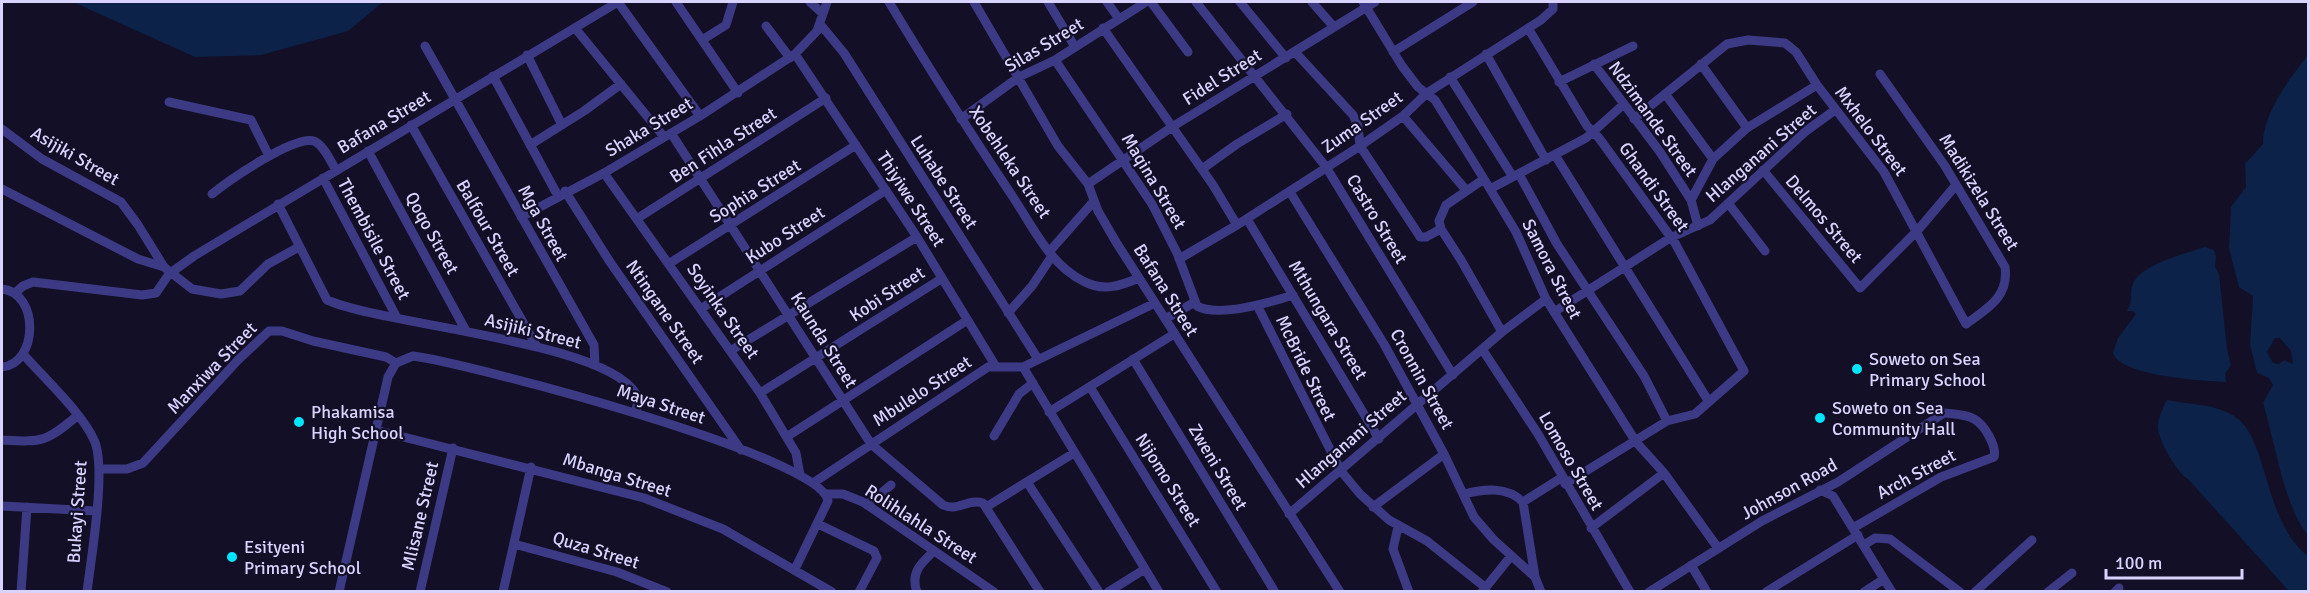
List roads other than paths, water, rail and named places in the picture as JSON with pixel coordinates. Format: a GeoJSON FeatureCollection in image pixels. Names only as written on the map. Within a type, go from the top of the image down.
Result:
{"type":"FeatureCollection","features":[{"type":"Feature","properties":{"kind":"street"},"geometry":{"type":"LineString","coordinates":[[618,2],[700,116]]}},
{"type":"Feature","properties":{"kind":"street","name":"Bafana Street"},"geometry":{"type":"LineString","coordinates":[[15,293],[22,286],[33,282],[149,295],[156,293],[166,271],[618,2]]}},
{"type":"Feature","properties":{"kind":"street"},"geometry":{"type":"LineString","coordinates":[[676,2],[738,93]]}},
{"type":"Feature","properties":{"kind":"street"},"geometry":{"type":"LineString","coordinates":[[702,40],[726,25],[733,2]]}},
{"type":"Feature","properties":{"kind":"street"},"geometry":{"type":"LineString","coordinates":[[810,2],[822,13]]}},
{"type":"Feature","properties":{"kind":"street","name":"Shaka Street"},"geometry":{"type":"LineString","coordinates":[[521,217],[604,173],[738,93],[793,56],[810,40],[820,24],[827,2]]}},
{"type":"Feature","properties":{"kind":"street","name":"Xobehleka Street"},"geometry":{"type":"LineString","coordinates":[[889,2],[961,119],[1051,254],[1066,270],[1092,285],[1113,288],[1140,278]]}},
{"type":"Feature","properties":{"kind":"street","name":"Bafana Street"},"geometry":{"type":"LineString","coordinates":[[974,2],[1058,146],[1088,184],[1104,223],[1340,591]]}},
{"type":"Feature","properties":{"kind":"street"},"geometry":{"type":"LineString","coordinates":[[1048,2],[1075,47]]}},
{"type":"Feature","properties":{"kind":"street"},"geometry":{"type":"LineString","coordinates":[[1107,2],[1119,19]]}},
{"type":"Feature","properties":{"kind":"street"},"geometry":{"type":"LineString","coordinates":[[1149,2],[1188,52]]}},
{"type":"Feature","properties":{"kind":"street","name":"Silas Street"},"geometry":{"type":"LineString","coordinates":[[961,119],[1019,77],[1055,60],[1103,28],[1149,2]]}},
{"type":"Feature","properties":{"kind":"street","name":"Castro Street"},"geometry":{"type":"LineString","coordinates":[[1196,2],[1287,114],[1326,167],[1453,375]]}},
{"type":"Feature","properties":{"kind":"street"},"geometry":{"type":"LineString","coordinates":[[1240,2],[1286,58]]}},
{"type":"Feature","properties":{"kind":"street"},"geometry":{"type":"LineString","coordinates":[[1312,2],[1333,26]]}},
{"type":"Feature","properties":{"kind":"street","name":"Fidel Street"},"geometry":{"type":"LineString","coordinates":[[1088,184],[1172,127],[1286,58],[1365,4],[1376,2]]}},
{"type":"Feature","properties":{"kind":"street"},"geometry":{"type":"LineString","coordinates":[[1394,52],[1473,2]]}},
{"type":"Feature","properties":{"kind":"street","name":"Zuma Street"},"geometry":{"type":"LineString","coordinates":[[1179,258],[1247,219],[1360,146],[1403,116],[1427,93],[1551,11],[1553,2]]}},
{"type":"Feature","properties":{"kind":"street","name":"Samora Street"},"geometry":{"type":"LineString","coordinates":[[1365,4],[1414,82],[1435,100],[1484,179],[1516,232],[1546,299],[1636,442],[1664,472],[1718,548]]}},
{"type":"Feature","properties":{"kind":"street","name":"Luhabe Street"},"geometry":{"type":"LineString","coordinates":[[820,24],[844,53],[1038,359]]}},
{"type":"Feature","properties":{"kind":"street"},"geometry":{"type":"LineString","coordinates":[[766,26],[793,56]]}},
{"type":"Feature","properties":{"kind":"street","name":"Kaunda Street"},"geometry":{"type":"LineString","coordinates":[[575,28],[621,84],[668,135],[701,179],[871,444],[943,506],[953,508],[975,501],[983,503],[986,507]]}},
{"type":"Feature","properties":{"kind":"street"},"geometry":{"type":"LineString","coordinates":[[1103,28],[1202,169],[1237,225]]}},
{"type":"Feature","properties":{"kind":"street","name":"Ghandi Street"},"geometry":{"type":"LineString","coordinates":[[1528,28],[1559,82],[1593,133],[1670,238],[1744,371],[1709,402]]}},
{"type":"Feature","properties":{"kind":"street","name":"Mxhelo Street"},"geometry":{"type":"LineString","coordinates":[[1634,119],[1722,47],[1733,42],[1748,40],[1779,42],[1796,52],[1835,110],[1884,172],[1918,230],[1966,324]]}},
{"type":"Feature","properties":{"kind":"street","name":"Mga Street"},"geometry":{"type":"LineString","coordinates":[[425,46],[594,345],[595,365]]}},
{"type":"Feature","properties":{"kind":"street"},"geometry":{"type":"LineString","coordinates":[[1559,82],[1633,46]]}},
{"type":"Feature","properties":{"kind":"street"},"geometry":{"type":"LineString","coordinates":[[1295,52],[1353,115],[1360,131],[1360,146],[1420,237],[1426,237],[1441,230]]}},
{"type":"Feature","properties":{"kind":"street"},"geometry":{"type":"LineString","coordinates":[[1486,54],[1551,158],[1626,268],[1709,402],[1692,416],[1667,421],[1636,442],[1523,502]]}},
{"type":"Feature","properties":{"kind":"street"},"geometry":{"type":"LineString","coordinates":[[527,55],[562,125]]}},
{"type":"Feature","properties":{"kind":"street","name":"Thiyiwe Street"},"geometry":{"type":"LineString","coordinates":[[793,56],[826,98],[917,237],[966,321],[995,365]]}},
{"type":"Feature","properties":{"kind":"street","name":"Maqina Street"},"geometry":{"type":"LineString","coordinates":[[1055,60],[1152,204],[1179,258],[1195,302]]}},
{"type":"Feature","properties":{"kind":"street","name":"Ndzimande Street"},"geometry":{"type":"LineString","coordinates":[[1594,64],[1660,152],[1691,200],[1698,226]]}},
{"type":"Feature","properties":{"kind":"street"},"geometry":{"type":"LineString","coordinates":[[1701,64],[1747,128]]}},
{"type":"Feature","properties":{"kind":"street","name":"Madikizela Street"},"geometry":{"type":"LineString","coordinates":[[1880,74],[1956,185],[2001,256],[2007,278],[2003,293],[1998,300],[1966,324]]}},
{"type":"Feature","properties":{"kind":"street","name":"Ntingane Street"},"geometry":{"type":"LineString","coordinates":[[493,76],[530,145],[562,194],[741,450]]}},
{"type":"Feature","properties":{"kind":"street"},"geometry":{"type":"LineString","coordinates":[[1450,77],[1516,175],[1557,244],[1648,382],[1667,421]]}},
{"type":"Feature","properties":{"kind":"street"},"geometry":{"type":"LineString","coordinates":[[530,145],[621,84]]}},
{"type":"Feature","properties":{"kind":"street"},"geometry":{"type":"LineString","coordinates":[[1691,200],[1713,159],[1747,128],[1817,85]]}},
{"type":"Feature","properties":{"kind":"street"},"geometry":{"type":"LineString","coordinates":[[1666,94],[1713,159]]}},
{"type":"Feature","properties":{"kind":"street","name":"Ben Fihla Street"},"geometry":{"type":"LineString","coordinates":[[638,218],[826,98]]}},
{"type":"Feature","properties":{"kind":"street"},"geometry":{"type":"LineString","coordinates":[[169,102],[251,120],[269,156]]}},
{"type":"Feature","properties":{"kind":"street"},"geometry":{"type":"LineString","coordinates":[[1490,189],[1551,158],[1593,133],[1624,104]]}},
{"type":"Feature","properties":{"kind":"street","name":"Hlanganani Street"},"geometry":{"type":"LineString","coordinates":[[1554,312],[1670,238],[1710,220],[1806,131],[1835,110]]}},
{"type":"Feature","properties":{"kind":"street"},"geometry":{"type":"LineString","coordinates":[[1202,169],[1231,147],[1287,114]]}},
{"type":"Feature","properties":{"kind":"street"},"geometry":{"type":"LineString","coordinates":[[1403,116],[1466,190]]}},
{"type":"Feature","properties":{"kind":"street","name":"Balfour Street"},"geometry":{"type":"LineString","coordinates":[[411,125],[537,347]]}},
{"type":"Feature","properties":{"kind":"street","name":"Asijiki Street"},"geometry":{"type":"LineString","coordinates":[[2,129],[42,159],[121,202],[166,271]]}},
{"type":"Feature","properties":{"kind":"street"},"geometry":{"type":"LineString","coordinates":[[212,194],[269,156],[303,142],[314,141],[336,170]]}},
{"type":"Feature","properties":{"kind":"street","name":"Sophia Street"},"geometry":{"type":"LineString","coordinates":[[670,263],[856,145]]}},
{"type":"Feature","properties":{"kind":"street","name":"Qoqo Street"},"geometry":{"type":"LineString","coordinates":[[368,151],[466,331]]}},
{"type":"Feature","properties":{"kind":"street","name":"Delmos Street"},"geometry":{"type":"LineString","coordinates":[[1763,170],[1860,288],[1918,230]]}},
{"type":"Feature","properties":{"kind":"street","name":"Soyinka Street"},"geometry":{"type":"LineString","coordinates":[[604,173],[702,308],[788,436],[798,460],[800,475]]}},
{"type":"Feature","properties":{"kind":"street","name":"Thembisile Street"},"geometry":{"type":"LineString","coordinates":[[323,178],[396,316]]}},
{"type":"Feature","properties":{"kind":"street"},"geometry":{"type":"LineString","coordinates":[[1484,179],[1443,209],[1439,217],[1441,230],[1502,332]]}},
{"type":"Feature","properties":{"kind":"street"},"geometry":{"type":"LineString","coordinates":[[1918,230],[1956,185]]}},
{"type":"Feature","properties":{"kind":"street"},"geometry":{"type":"LineString","coordinates":[[2,189],[166,271],[197,290],[231,294],[240,291],[277,259],[299,247]]}},
{"type":"Feature","properties":{"kind":"street","name":"Kubo Street"},"geometry":{"type":"LineString","coordinates":[[702,308],[886,190]]}},
{"type":"Feature","properties":{"kind":"street","name":"Cronnin Street"},"geometry":{"type":"LineString","coordinates":[[1290,192],[1384,344],[1415,405],[1444,454],[1477,521],[1535,577]]}},
{"type":"Feature","properties":{"kind":"street"},"geometry":{"type":"LineString","coordinates":[[1008,313],[1032,286],[1051,254],[1094,201]]}},
{"type":"Feature","properties":{"kind":"street"},"geometry":{"type":"LineString","coordinates":[[1728,203],[1765,250]]}},
{"type":"Feature","properties":{"kind":"street","name":"Asijiki Street"},"geometry":{"type":"LineString","coordinates":[[278,204],[327,300],[537,347],[595,365],[615,375],[633,391],[638,400],[636,412]]}},
{"type":"Feature","properties":{"kind":"street","name":"Mthungara Street"},"geometry":{"type":"LineString","coordinates":[[1247,219],[1379,439]]}},
{"type":"Feature","properties":{"kind":"street"},"geometry":{"type":"LineString","coordinates":[[730,351],[917,237]]}},
{"type":"Feature","properties":{"kind":"street","name":"Kobi Street"},"geometry":{"type":"LineString","coordinates":[[760,393],[941,279]]}},
{"type":"Feature","properties":{"kind":"street"},"geometry":{"type":"LineString","coordinates":[[2,289],[15,293],[24,304],[28,315],[28,332],[23,354],[16,363],[2,367]]}},
{"type":"Feature","properties":{"kind":"street"},"geometry":{"type":"LineString","coordinates":[[1165,319],[1195,302],[1202,309],[1258,307],[1293,295]]}},
{"type":"Feature","properties":{"kind":"street","name":"Hlanganani Street"},"geometry":{"type":"LineString","coordinates":[[1289,514],[1502,332],[1546,299]]}},
{"type":"Feature","properties":{"kind":"street"},"geometry":{"type":"LineString","coordinates":[[1155,303],[1023,367],[1159,591]]}},
{"type":"Feature","properties":{"kind":"street","name":"McBride Street"},"geometry":{"type":"LineString","coordinates":[[1258,307],[1341,471],[1373,507],[1398,527],[1427,541],[1484,590]]}},
{"type":"Feature","properties":{"kind":"street"},"geometry":{"type":"LineString","coordinates":[[788,436],[966,321]]}},
{"type":"Feature","properties":{"kind":"street","name":"Manxiwa Street"},"geometry":{"type":"LineString","coordinates":[[99,469],[127,469],[143,463],[238,360],[269,331],[282,331],[313,341],[386,357],[396,363]]}},
{"type":"Feature","properties":{"kind":"street"},"geometry":{"type":"LineString","coordinates":[[1049,412],[1174,334]]}},
{"type":"Feature","properties":{"kind":"street","name":"Lomoso Street"},"geometry":{"type":"LineString","coordinates":[[1482,349],[1538,434],[1563,481],[1630,591]]}},
{"type":"Feature","properties":{"kind":"street","name":"Bukayi Street"},"geometry":{"type":"LineString","coordinates":[[23,354],[77,416],[95,442],[99,469],[87,591]]}},
{"type":"Feature","properties":{"kind":"street","name":"Maya Street"},"geometry":{"type":"LineString","coordinates":[[396,363],[406,357],[419,357],[636,412],[741,450],[800,475],[827,494]]}},
{"type":"Feature","properties":{"kind":"street","name":"Zweni Street"},"geometry":{"type":"LineString","coordinates":[[1133,360],[1275,591]]}},
{"type":"Feature","properties":{"kind":"street"},"geometry":{"type":"LineString","coordinates":[[339,591],[388,377],[396,363]]}},
{"type":"Feature","properties":{"kind":"street","name":"Mbulelo Street"},"geometry":{"type":"LineString","coordinates":[[813,483],[995,365],[1023,367]]}},
{"type":"Feature","properties":{"kind":"street"},"geometry":{"type":"LineString","coordinates":[[994,436],[1019,394],[1033,383]]}},
{"type":"Feature","properties":{"kind":"street","name":"Nijomo Street"},"geometry":{"type":"LineString","coordinates":[[1090,387],[1217,591]]}},
{"type":"Feature","properties":{"kind":"street","name":"Johnson Road"},"geometry":{"type":"LineString","coordinates":[[1649,591],[1718,548],[1838,482],[1944,413]]}},
{"type":"Feature","properties":{"kind":"street","name":"Arch Street"},"geometry":{"type":"LineString","coordinates":[[1855,532],[1941,477],[1994,457],[1992,443],[1977,420],[1944,413]]}},
{"type":"Feature","properties":{"kind":"street"},"geometry":{"type":"LineString","coordinates":[[2,440],[43,440],[55,435],[77,416]]}},
{"type":"Feature","properties":{"kind":"street","name":"Mbanga Street"},"geometry":{"type":"LineString","coordinates":[[376,430],[610,487],[693,516],[832,591]]}},
{"type":"Feature","properties":{"kind":"street","name":"Mlisane Street"},"geometry":{"type":"LineString","coordinates":[[420,591],[453,448]]}},
{"type":"Feature","properties":{"kind":"street"},"geometry":{"type":"LineString","coordinates":[[1040,591],[986,507],[1074,453]]}},
{"type":"Feature","properties":{"kind":"street"},"geometry":{"type":"LineString","coordinates":[[1373,507],[1444,454]]}},
{"type":"Feature","properties":{"kind":"street"},"geometry":{"type":"LineString","coordinates":[[503,591],[531,467]]}},
{"type":"Feature","properties":{"kind":"street"},"geometry":{"type":"LineString","coordinates":[[1591,528],[1664,472]]}},
{"type":"Feature","properties":{"kind":"street"},"geometry":{"type":"LineString","coordinates":[[1027,482],[1099,591]]}},
{"type":"Feature","properties":{"kind":"street"},"geometry":{"type":"LineString","coordinates":[[867,505],[891,485]]}},
{"type":"Feature","properties":{"kind":"street"},"geometry":{"type":"LineString","coordinates":[[1464,494],[1491,489],[1515,496],[1523,502],[1535,577],[1541,591]]}},
{"type":"Feature","properties":{"kind":"street"},"geometry":{"type":"LineString","coordinates":[[1820,490],[1833,496],[1892,591]]}},
{"type":"Feature","properties":{"kind":"street"},"geometry":{"type":"LineString","coordinates":[[795,569],[827,507],[827,494]]}},
{"type":"Feature","properties":{"kind":"street","name":"Rolihlahla Street"},"geometry":{"type":"LineString","coordinates":[[827,494],[843,494],[867,505],[994,591]]}},
{"type":"Feature","properties":{"kind":"street"},"geometry":{"type":"LineString","coordinates":[[2,506],[95,511]]}},
{"type":"Feature","properties":{"kind":"street"},"geometry":{"type":"LineString","coordinates":[[21,591],[27,507]]}},
{"type":"Feature","properties":{"kind":"street"},"geometry":{"type":"LineString","coordinates":[[818,524],[874,551],[877,558],[859,591]]}},
{"type":"Feature","properties":{"kind":"street"},"geometry":{"type":"LineString","coordinates":[[1398,527],[1393,549],[1405,590]]}},
{"type":"Feature","properties":{"kind":"street"},"geometry":{"type":"LineString","coordinates":[[1766,591],[1855,532]]}},
{"type":"Feature","properties":{"kind":"street"},"geometry":{"type":"LineString","coordinates":[[1864,545],[1875,538],[1890,539],[1960,591]]}},
{"type":"Feature","properties":{"kind":"street"},"geometry":{"type":"LineString","coordinates":[[1975,591],[2032,540]]}},
{"type":"Feature","properties":{"kind":"street","name":"Quza Street"},"geometry":{"type":"LineString","coordinates":[[514,544],[617,572],[667,591]]}},
{"type":"Feature","properties":{"kind":"street"},"geometry":{"type":"LineString","coordinates":[[917,591],[914,578],[916,569],[934,550]]}},
{"type":"Feature","properties":{"kind":"street"},"geometry":{"type":"LineString","coordinates":[[1484,590],[1511,556]]}},
{"type":"Feature","properties":{"kind":"street"},"geometry":{"type":"LineString","coordinates":[[1690,565],[1707,591]]}},
{"type":"Feature","properties":{"kind":"street"},"geometry":{"type":"LineString","coordinates":[[1108,591],[1145,569]]}},
{"type":"Feature","properties":{"kind":"street"},"geometry":{"type":"LineString","coordinates":[[2048,591],[2072,573]]}},
{"type":"Feature","properties":{"kind":"street"},"geometry":{"type":"LineString","coordinates":[[1864,591],[1884,579]]}},
{"type":"Feature","properties":{"kind":"water"},"geometry":{"type":"Polygon","coordinates":[[[73,2],[383,2],[348,31],[261,55],[195,57],[73,2]]]}},
{"type":"Feature","properties":{"kind":"water"},"geometry":{"type":"Polygon","coordinates":[[[2308,55],[2308,535],[2293,509],[2263,403],[2273,385],[2269,378],[2257,373],[2250,344],[2253,296],[2239,287],[2229,248],[2231,207],[2246,187],[2245,164],[2263,144],[2264,132],[2272,108],[2308,55]],[[2275,338],[2267,352],[2273,363],[2279,364],[2284,360],[2293,364],[2291,351],[2280,338],[2275,338]]]}},
{"type":"Feature","properties":{"kind":"water"},"geometry":{"type":"Polygon","coordinates":[[[2205,247],[2214,250],[2215,267],[2219,274],[2227,349],[2231,365],[2225,374],[2226,382],[2164,376],[2130,367],[2119,361],[2113,353],[2118,338],[2136,314],[2133,311],[2127,311],[2132,287],[2137,277],[2164,261],[2205,247]]]}},
{"type":"Feature","properties":{"kind":"water"},"geometry":{"type":"Polygon","coordinates":[[[2167,400],[2218,409],[2234,416],[2245,427],[2254,442],[2282,522],[2293,541],[2308,556],[2308,591],[2289,591],[2179,470],[2165,448],[2159,433],[2159,420],[2167,400]]]}},
{"type":"Feature","properties":{"kind":"place","name":"Soweto on Sea Primary School"},"geometry":{"type":"Point","coordinates":[1857,369]}},
{"type":"Feature","properties":{"kind":"place","name":"Soweto on Sea Community Hall"},"geometry":{"type":"Point","coordinates":[1820,418]}},
{"type":"Feature","properties":{"kind":"place","name":"Phakamisa High School"},"geometry":{"type":"Point","coordinates":[299,422]}},
{"type":"Feature","properties":{"kind":"place","name":"Esityeni Primary School"},"geometry":{"type":"Point","coordinates":[232,557]}}]}
